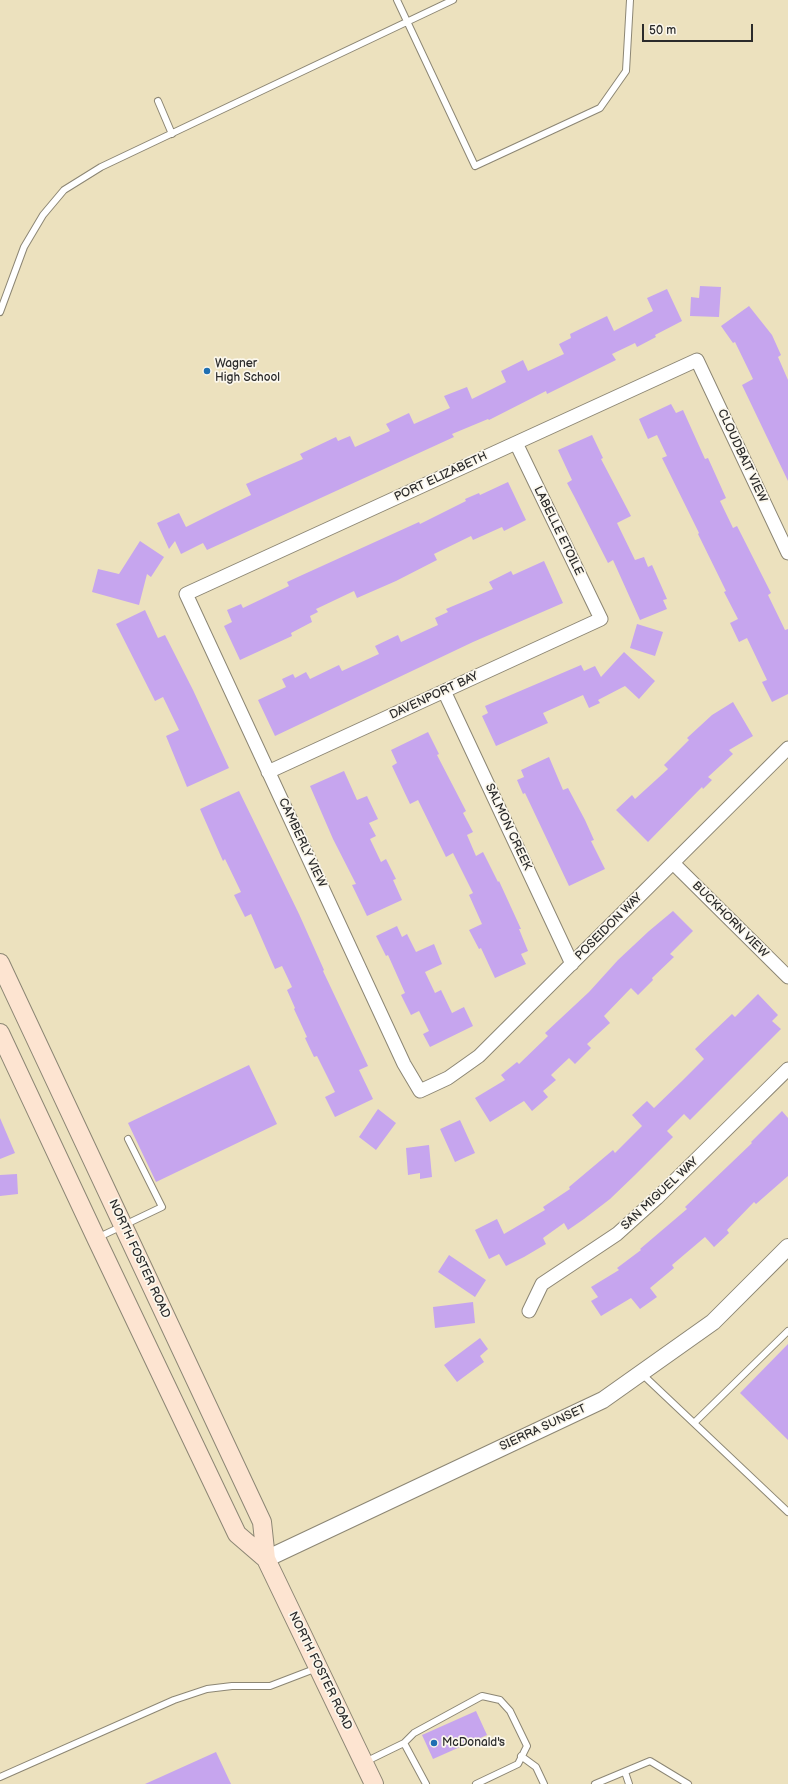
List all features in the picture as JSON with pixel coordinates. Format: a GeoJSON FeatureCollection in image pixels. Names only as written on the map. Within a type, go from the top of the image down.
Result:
{"type":"FeatureCollection","features":[{"type":"Feature","properties":{"kind":"main road","name":"NORTH FOSTER ROAD"},"geometry":{"type":"LineString","coordinates":[[0,963],[262,1522],[266,1559],[374,1784]]}},
{"type":"Feature","properties":{"kind":"main road","name":"NORTH FOSTER ROAD"},"geometry":{"type":"LineString","coordinates":[[0,1033],[237,1534],[266,1559]]}},
{"type":"Feature","properties":{"kind":"street","name":"PORT ELIZABETH"},"geometry":{"type":"LineString","coordinates":[[186,594],[697,360]]}},
{"type":"Feature","properties":{"kind":"street","name":"CLOUDBAIT VIEW"},"geometry":{"type":"LineString","coordinates":[[697,360],[788,553]]}},
{"type":"Feature","properties":{"kind":"street","name":"LABELLE ETOILE"},"geometry":{"type":"LineString","coordinates":[[516,443],[601,620]]}},
{"type":"Feature","properties":{"kind":"street","name":"CAMBERLY VIEW"},"geometry":{"type":"LineString","coordinates":[[186,594],[404,1064],[420,1091]]}},
{"type":"Feature","properties":{"kind":"street","name":"DAVENPORT BAY"},"geometry":{"type":"LineString","coordinates":[[268,772],[601,620]]}},
{"type":"Feature","properties":{"kind":"street","name":"SALMON CREEK"},"geometry":{"type":"LineString","coordinates":[[444,691],[572,964]]}},
{"type":"Feature","properties":{"kind":"street","name":"POSEIDON WAY"},"geometry":{"type":"LineString","coordinates":[[420,1091],[448,1078],[479,1056],[788,748]]}},
{"type":"Feature","properties":{"kind":"street","name":"BUCKHORN VIEW"},"geometry":{"type":"LineString","coordinates":[[673,863],[788,977]]}},
{"type":"Feature","properties":{"kind":"street","name":"SAN MIGUEL WAY"},"geometry":{"type":"LineString","coordinates":[[529,1311],[542,1284],[617,1234],[657,1198],[788,1068]]}},
{"type":"Feature","properties":{"kind":"street","name":"SIERRA SUNSET"},"geometry":{"type":"LineString","coordinates":[[266,1559],[603,1400],[713,1322],[788,1247]]}},
{"type":"Feature","properties":{"kind":"lane"},"geometry":{"type":"LineString","coordinates":[[397,0],[475,166],[600,108],[626,71],[630,0]]}},
{"type":"Feature","properties":{"kind":"lane"},"geometry":{"type":"LineString","coordinates":[[0,312],[24,247],[43,215],[64,190],[101,167],[453,0]]}},
{"type":"Feature","properties":{"kind":"lane"},"geometry":{"type":"LineString","coordinates":[[158,101],[172,134]]}},
{"type":"Feature","properties":{"kind":"lane"},"geometry":{"type":"LineString","coordinates":[[96,1238],[162,1206],[128,1139]]}},
{"type":"Feature","properties":{"kind":"lane"},"geometry":{"type":"LineString","coordinates":[[694,1423],[788,1331]]}},
{"type":"Feature","properties":{"kind":"lane"},"geometry":{"type":"LineString","coordinates":[[641,1373],[788,1512]]}},
{"type":"Feature","properties":{"kind":"lane"},"geometry":{"type":"LineString","coordinates":[[0,1777],[174,1700],[207,1689],[232,1686],[270,1686],[318,1668]]}},
{"type":"Feature","properties":{"kind":"lane"},"geometry":{"type":"LineString","coordinates":[[364,1763],[404,1743],[414,1733],[482,1696],[500,1700],[510,1711],[527,1746],[518,1764],[476,1784]]}},
{"type":"Feature","properties":{"kind":"lane"},"geometry":{"type":"LineString","coordinates":[[404,1743],[426,1784]]}},
{"type":"Feature","properties":{"kind":"lane"},"geometry":{"type":"LineString","coordinates":[[521,1756],[536,1767],[544,1784]]}},
{"type":"Feature","properties":{"kind":"lane"},"geometry":{"type":"LineString","coordinates":[[595,1784],[650,1761],[688,1784]]}},
{"type":"Feature","properties":{"kind":"lane"},"geometry":{"type":"LineString","coordinates":[[625,1772],[629,1784]]}},
{"type":"Feature","properties":{"kind":"building"},"geometry":{"type":"Polygon","coordinates":[[[700,286],[721,287],[719,317],[690,316],[691,297],[699,298],[700,286]]]}},
{"type":"Feature","properties":{"kind":"building"},"geometry":{"type":"Polygon","coordinates":[[[667,289],[682,321],[655,335],[656,337],[637,347],[635,343],[612,354],[616,360],[547,394],[546,391],[489,420],[488,419],[452,434],[454,437],[207,550],[203,543],[181,554],[175,541],[169,549],[157,523],[179,513],[186,527],[251,495],[246,484],[303,459],[300,454],[336,437],[338,441],[350,436],[355,447],[390,431],[386,424],[409,413],[414,424],[450,408],[444,396],[467,387],[472,399],[506,382],[501,371],[523,360],[528,371],[564,354],[559,344],[571,338],[570,334],[607,316],[614,331],[653,311],[647,298],[667,289]]]}},
{"type":"Feature","properties":{"kind":"building"},"geometry":{"type":"Polygon","coordinates":[[[749,306],[772,335],[781,355],[778,357],[788,380],[788,481],[742,385],[753,379],[735,342],[733,343],[721,326],[749,306]]]}},
{"type":"Feature","properties":{"kind":"building"},"geometry":{"type":"Polygon","coordinates":[[[671,404],[676,413],[683,410],[705,459],[708,458],[726,498],[720,501],[733,528],[737,526],[771,593],[768,595],[785,630],[788,629],[788,694],[772,702],[762,682],[767,680],[747,638],[739,642],[730,623],[738,619],[724,592],[726,591],[698,534],[699,533],[662,458],[667,456],[657,435],[648,439],[639,419],[671,404]]]}},
{"type":"Feature","properties":{"kind":"building"},"geometry":{"type":"Polygon","coordinates":[[[592,435],[603,458],[601,459],[631,516],[617,523],[635,560],[644,557],[648,567],[652,565],[667,599],[663,600],[667,609],[640,620],[613,560],[608,563],[567,483],[572,480],[558,450],[592,435]]]}},
{"type":"Feature","properties":{"kind":"building"},"geometry":{"type":"Polygon","coordinates":[[[508,482],[526,520],[504,531],[502,527],[473,540],[471,536],[434,554],[437,560],[396,581],[357,598],[354,591],[316,609],[318,612],[310,616],[312,622],[291,633],[292,636],[240,660],[224,626],[232,622],[227,610],[241,604],[243,608],[289,586],[287,582],[419,522],[420,524],[466,501],[465,499],[479,493],[480,495],[508,482]]]}},
{"type":"Feature","properties":{"kind":"building"},"geometry":{"type":"Polygon","coordinates":[[[140,541],[164,557],[151,577],[147,574],[139,605],[92,592],[98,569],[119,574],[140,541]]]}},
{"type":"Feature","properties":{"kind":"building"},"geometry":{"type":"Polygon","coordinates":[[[544,561],[563,603],[473,642],[275,736],[258,700],[286,687],[282,679],[293,674],[295,678],[306,672],[310,679],[339,665],[342,671],[379,654],[375,646],[398,635],[401,642],[438,625],[435,618],[448,612],[446,609],[493,589],[489,582],[511,571],[513,575],[544,561]]]}},
{"type":"Feature","properties":{"kind":"building"},"geometry":{"type":"Polygon","coordinates":[[[145,610],[158,638],[165,635],[193,690],[229,768],[187,787],[166,736],[179,730],[163,697],[155,701],[116,624],[145,610]]]}},
{"type":"Feature","properties":{"kind":"building"},"geometry":{"type":"Polygon","coordinates":[[[637,624],[663,632],[655,656],[630,648],[637,624]]]}},
{"type":"Feature","properties":{"kind":"building"},"geometry":{"type":"Polygon","coordinates":[[[624,652],[655,681],[639,699],[625,686],[598,700],[600,703],[589,708],[583,695],[543,713],[548,723],[496,746],[482,716],[488,713],[485,706],[581,665],[584,671],[595,666],[601,677],[624,652]]]}},
{"type":"Feature","properties":{"kind":"building"},"geometry":{"type":"Polygon","coordinates":[[[733,702],[753,736],[729,750],[733,754],[708,777],[712,780],[703,789],[702,787],[648,842],[616,810],[632,795],[635,799],[668,769],[664,765],[689,740],[687,738],[712,715],[733,702]]]}},
{"type":"Feature","properties":{"kind":"building"},"geometry":{"type":"Polygon","coordinates":[[[428,732],[439,754],[437,755],[466,811],[463,813],[473,832],[467,835],[476,856],[483,852],[498,882],[499,881],[521,929],[519,929],[528,951],[521,954],[526,964],[495,978],[481,948],[479,949],[469,930],[482,924],[469,895],[473,893],[453,853],[446,857],[418,800],[410,804],[392,766],[397,763],[391,750],[428,732]]]}},
{"type":"Feature","properties":{"kind":"building"},"geometry":{"type":"Polygon","coordinates":[[[549,757],[563,790],[568,788],[585,820],[594,840],[591,841],[605,869],[569,886],[525,793],[523,794],[517,780],[524,777],[521,770],[549,757]]]}},
{"type":"Feature","properties":{"kind":"building"},"geometry":{"type":"Polygon","coordinates":[[[344,771],[357,800],[367,796],[378,819],[369,823],[376,836],[370,839],[381,862],[386,859],[396,879],[393,880],[402,900],[367,916],[352,885],[356,884],[333,839],[310,786],[344,771]]]}},
{"type":"Feature","properties":{"kind":"building"},"geometry":{"type":"Polygon","coordinates":[[[239,791],[299,914],[324,970],[323,971],[368,1066],[359,1070],[373,1099],[335,1117],[325,1097],[335,1092],[317,1056],[314,1057],[305,1038],[307,1037],[287,990],[292,987],[282,966],[275,969],[251,914],[245,917],[234,895],[241,892],[225,859],[223,861],[200,809],[239,791]]]}},
{"type":"Feature","properties":{"kind":"building"},"geometry":{"type":"Polygon","coordinates":[[[673,911],[693,931],[670,954],[674,957],[652,978],[653,980],[638,995],[631,988],[604,1016],[610,1023],[587,1044],[591,1048],[575,1064],[569,1058],[551,1075],[556,1080],[543,1091],[548,1097],[532,1111],[524,1101],[490,1122],[475,1098],[505,1080],[501,1075],[517,1062],[519,1064],[548,1036],[545,1033],[589,992],[618,960],[673,911]]]}},
{"type":"Feature","properties":{"kind":"building"},"geometry":{"type":"Polygon","coordinates":[[[397,926],[402,937],[407,934],[416,952],[434,944],[442,964],[425,972],[435,993],[441,990],[452,1013],[464,1007],[473,1026],[430,1047],[423,1034],[429,1031],[419,1011],[411,1015],[401,995],[405,993],[388,955],[386,956],[376,936],[397,926]]]}},
{"type":"Feature","properties":{"kind":"building"},"geometry":{"type":"Polygon","coordinates":[[[758,994],[778,1015],[772,1021],[781,1029],[690,1120],[684,1114],[667,1131],[673,1137],[635,1175],[610,1199],[584,1219],[568,1230],[564,1223],[543,1238],[546,1244],[524,1257],[506,1266],[499,1254],[489,1259],[475,1230],[497,1219],[504,1234],[545,1210],[543,1207],[570,1189],[569,1187],[613,1150],[615,1153],[642,1126],[632,1115],[647,1101],[654,1108],[704,1059],[695,1049],[732,1014],[735,1017],[758,994]]]}},
{"type":"Feature","properties":{"kind":"building"},"geometry":{"type":"Polygon","coordinates":[[[249,1065],[277,1124],[156,1182],[128,1123],[249,1065]]]}},
{"type":"Feature","properties":{"kind":"building"},"geometry":{"type":"Polygon","coordinates":[[[378,1109],[396,1123],[376,1150],[359,1137],[378,1109]]]}},
{"type":"Feature","properties":{"kind":"building"},"geometry":{"type":"Polygon","coordinates":[[[782,1111],[788,1118],[788,1176],[756,1204],[754,1202],[727,1230],[729,1233],[714,1247],[705,1237],[672,1265],[674,1268],[650,1288],[657,1297],[640,1309],[631,1298],[601,1316],[591,1301],[598,1297],[591,1287],[619,1270],[617,1268],[641,1250],[640,1249],[687,1209],[685,1207],[752,1143],[751,1142],[782,1111]]]}},
{"type":"Feature","properties":{"kind":"building"},"geometry":{"type":"Polygon","coordinates":[[[0,1118],[15,1153],[0,1159],[0,1118]]]}},
{"type":"Feature","properties":{"kind":"building"},"geometry":{"type":"Polygon","coordinates":[[[460,1120],[475,1153],[455,1162],[440,1129],[460,1120]]]}},
{"type":"Feature","properties":{"kind":"building"},"geometry":{"type":"Polygon","coordinates":[[[429,1145],[432,1177],[420,1179],[420,1173],[408,1175],[406,1148],[429,1145]]]}},
{"type":"Feature","properties":{"kind":"building"},"geometry":{"type":"Polygon","coordinates":[[[17,1174],[18,1194],[0,1196],[0,1175],[17,1174]]]}},
{"type":"Feature","properties":{"kind":"building"},"geometry":{"type":"Polygon","coordinates":[[[449,1255],[486,1280],[475,1297],[438,1272],[449,1255]]]}},
{"type":"Feature","properties":{"kind":"building"},"geometry":{"type":"Polygon","coordinates":[[[473,1302],[475,1323],[435,1328],[433,1307],[473,1302]]]}},
{"type":"Feature","properties":{"kind":"building"},"geometry":{"type":"Polygon","coordinates":[[[480,1338],[488,1349],[480,1356],[484,1362],[457,1382],[444,1365],[480,1338]]]}},
{"type":"Feature","properties":{"kind":"building"},"geometry":{"type":"Polygon","coordinates":[[[788,1344],[788,1440],[740,1393],[788,1344]]]}},
{"type":"Feature","properties":{"kind":"building"},"geometry":{"type":"Polygon","coordinates":[[[476,1711],[487,1735],[433,1759],[422,1735],[476,1711]]]}},
{"type":"Feature","properties":{"kind":"building"},"geometry":{"type":"Polygon","coordinates":[[[216,1752],[231,1784],[145,1784],[216,1752]]]}},
{"type":"Feature","properties":{"kind":"place","name":"Wagner High School"},"geometry":{"type":"Point","coordinates":[207,371]}},
{"type":"Feature","properties":{"kind":"place","name":"McDonald's"},"geometry":{"type":"Point","coordinates":[434,1743]}}]}
